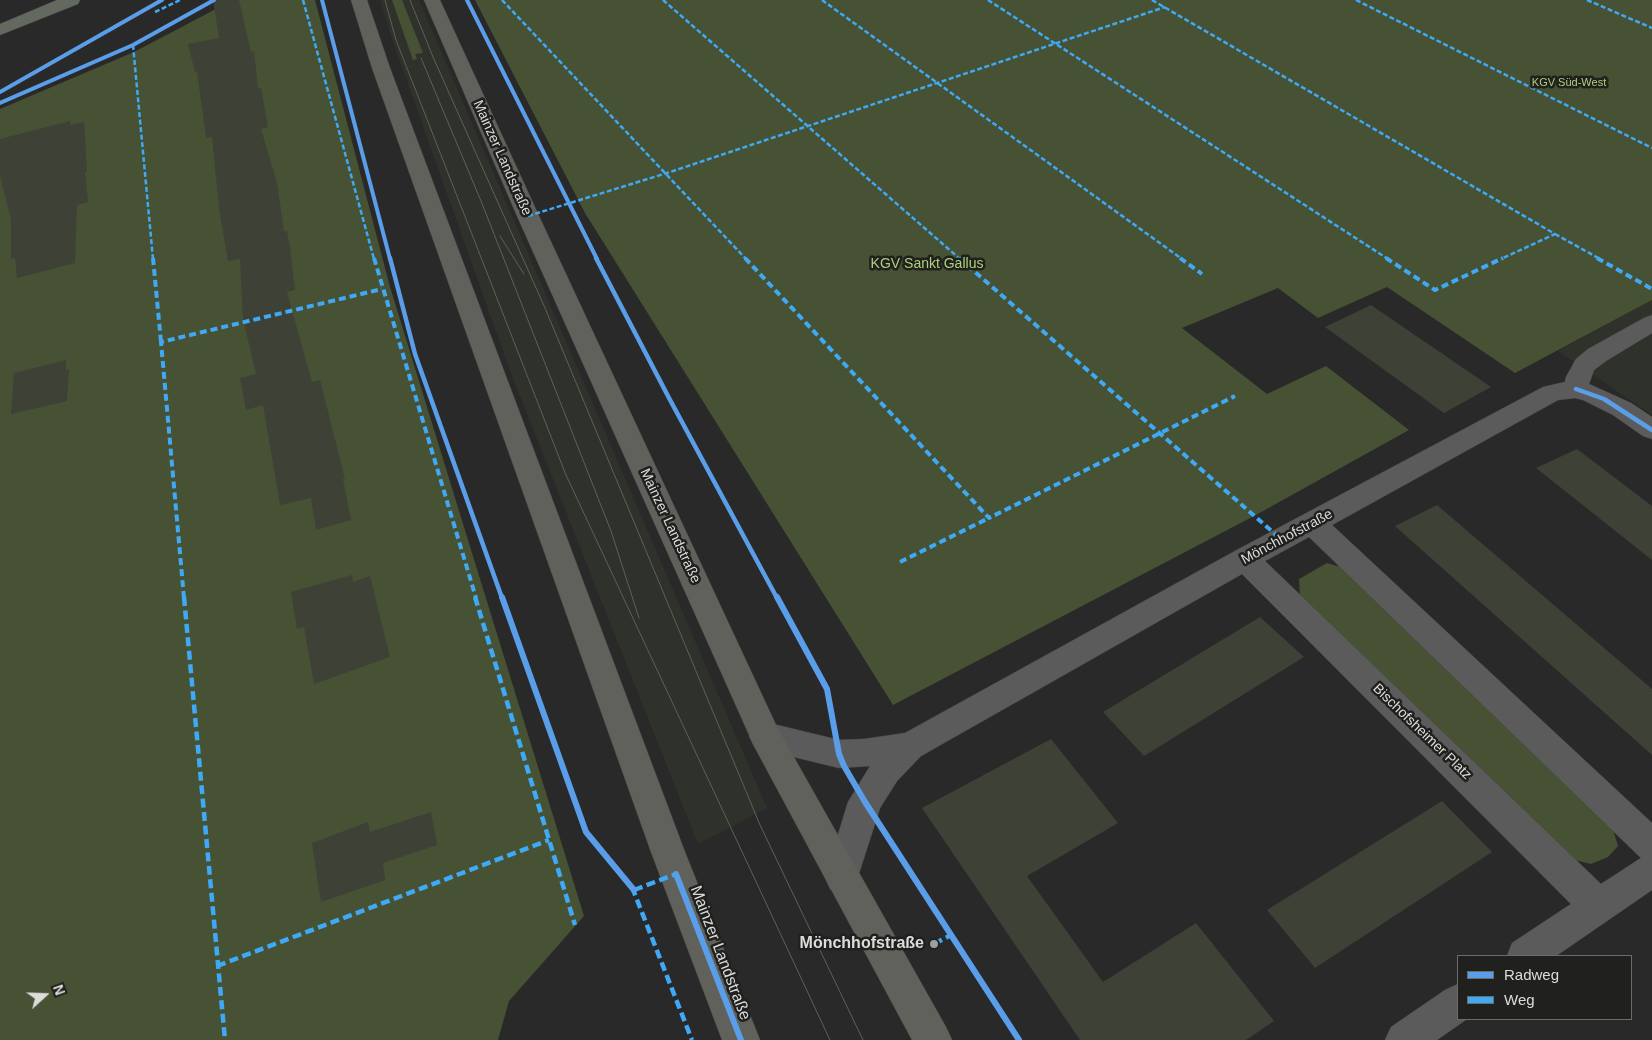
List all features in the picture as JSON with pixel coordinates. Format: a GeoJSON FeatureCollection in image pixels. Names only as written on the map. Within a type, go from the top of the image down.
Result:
{"type":"FeatureCollection","features":[{"type":"Feature","properties":{"kind":"highway"},"geometry":{"type":"LineString","coordinates":[[0,30],[72,0]]}},
{"type":"Feature","properties":{"kind":"main road","name":"Mainzer Landstraße"},"geometry":{"type":"LineString","coordinates":[[359,0],[380,68],[671,859],[741,1040]]}},
{"type":"Feature","properties":{"kind":"main road","name":"Mainzer Landstraße"},"geometry":{"type":"LineString","coordinates":[[432,0],[765,736],[933,1040]]}},
{"type":"Feature","properties":{"kind":"street"},"geometry":{"type":"LineString","coordinates":[[1652,323],[1597,355],[1585,365],[1578,377],[1576,389],[1604,399],[1652,430]]}},
{"type":"Feature","properties":{"kind":"street","name":"Mönchhofstraße"},"geometry":{"type":"LineString","coordinates":[[842,877],[865,802],[885,771],[910,746],[1245,559],[1313,524],[1552,393],[1576,389]]}},
{"type":"Feature","properties":{"kind":"street"},"geometry":{"type":"LineString","coordinates":[[1313,524],[1652,846]]}},
{"type":"Feature","properties":{"kind":"street","name":"Bischofsheimer Platz"},"geometry":{"type":"LineString","coordinates":[[1245,559],[1598,906]]}},
{"type":"Feature","properties":{"kind":"street","name":"Mönchhofstraße"},"geometry":{"type":"LineString","coordinates":[[765,736],[839,754],[864,753],[910,746]]}},
{"type":"Feature","properties":{"kind":"street"},"geometry":{"type":"LineString","coordinates":[[1526,955],[1652,870]]}},
{"type":"Feature","properties":{"kind":"street"},"geometry":{"type":"LineString","coordinates":[[1404,1040],[1457,1004]]}},
{"type":"Feature","properties":{"kind":"shaded area"},"geometry":{"type":"Polygon","coordinates":[[[380,0],[419,0],[767,808],[698,844],[510,371],[391,36],[380,0]]]}},
{"type":"Feature","properties":{"kind":"shaded area"},"geometry":{"type":"Polygon","coordinates":[[[1652,300],[1652,415],[1558,351],[1652,300]]]}},
{"type":"Feature","properties":{"kind":"green space"},"geometry":{"type":"Polygon","coordinates":[[[233,0],[315,0],[390,287],[584,916],[509,1001],[498,1040],[0,1040],[0,109],[134,52],[233,0]]]}},
{"type":"Feature","properties":{"kind":"green space"},"geometry":{"type":"Polygon","coordinates":[[[392,0],[402,0],[423,53],[415,54],[417,59],[413,60],[392,0]]]}},
{"type":"Feature","properties":{"kind":"green space","name":"KGV Sankt Gallus"},"geometry":{"type":"Polygon","coordinates":[[[475,0],[1652,0],[1652,300],[1515,373],[1387,287],[1318,318],[1278,288],[1182,328],[1267,394],[1326,366],[1409,430],[1254,516],[893,705],[585,213],[475,0]]]}},
{"type":"Feature","properties":{"kind":"green space"},"geometry":{"type":"Polygon","coordinates":[[[1327,563],[1351,570],[1609,817],[1618,846],[1608,857],[1591,864],[1563,857],[1300,595],[1299,579],[1327,563]]]}},
{"type":"Feature","properties":{"kind":"building"},"geometry":{"type":"Polygon","coordinates":[[[213,0],[239,0],[251,52],[254,51],[258,88],[261,88],[268,127],[261,129],[277,183],[284,231],[287,231],[290,248],[295,290],[287,292],[312,382],[320,380],[345,479],[343,479],[351,520],[316,530],[311,498],[280,505],[263,405],[246,410],[240,378],[256,374],[243,319],[240,259],[228,261],[219,208],[212,137],[206,138],[197,71],[195,72],[188,44],[219,38],[213,0]]]}},
{"type":"Feature","properties":{"kind":"building"},"geometry":{"type":"Polygon","coordinates":[[[70,121],[70,125],[84,122],[87,172],[85,172],[88,202],[77,205],[75,263],[17,278],[15,258],[11,259],[11,219],[0,176],[0,139],[70,121]]]}},
{"type":"Feature","properties":{"kind":"building"},"geometry":{"type":"Polygon","coordinates":[[[1371,305],[1491,387],[1444,413],[1325,327],[1371,305]]]}},
{"type":"Feature","properties":{"kind":"building"},"geometry":{"type":"Polygon","coordinates":[[[66,360],[66,370],[69,369],[67,401],[11,414],[14,373],[66,360]]]}},
{"type":"Feature","properties":{"kind":"building"},"geometry":{"type":"Polygon","coordinates":[[[1577,449],[1652,506],[1652,560],[1536,468],[1577,449]]]}},
{"type":"Feature","properties":{"kind":"building"},"geometry":{"type":"Polygon","coordinates":[[[1437,505],[1652,689],[1652,755],[1395,526],[1437,505]]]}},
{"type":"Feature","properties":{"kind":"building"},"geometry":{"type":"Polygon","coordinates":[[[352,575],[353,582],[370,576],[390,657],[314,684],[304,627],[297,629],[291,592],[352,575]]]}},
{"type":"Feature","properties":{"kind":"building"},"geometry":{"type":"Polygon","coordinates":[[[1260,617],[1304,657],[1144,756],[1103,712],[1260,617]]]}},
{"type":"Feature","properties":{"kind":"building"},"geometry":{"type":"Polygon","coordinates":[[[1051,739],[1118,823],[1027,876],[1103,982],[1196,923],[1274,1021],[1246,1040],[1080,1040],[922,808],[1051,739]]]}},
{"type":"Feature","properties":{"kind":"building"},"geometry":{"type":"Polygon","coordinates":[[[1442,801],[1492,852],[1315,968],[1267,910],[1442,801]]]}},
{"type":"Feature","properties":{"kind":"building"},"geometry":{"type":"Polygon","coordinates":[[[431,812],[437,845],[383,863],[385,880],[321,902],[312,843],[368,822],[370,832],[431,812]]]}},
{"type":"Feature","properties":{"kind":"tram line"},"geometry":{"type":"LineString","coordinates":[[385,0],[396,40],[566,475],[830,1040]]}},
{"type":"Feature","properties":{"kind":"tram line"},"geometry":{"type":"LineString","coordinates":[[410,0],[433,57],[545,308],[760,825],[863,1040]]}},
{"type":"Feature","properties":{"kind":"tram line"},"geometry":{"type":"LineString","coordinates":[[421,58],[481,201],[611,531],[639,618]]}},
{"type":"Feature","properties":{"kind":"tram line"},"geometry":{"type":"LineString","coordinates":[[500,236],[524,274]]}},
{"type":"Feature","properties":{"kind":"marked path"},"geometry":{"type":"LineString","coordinates":[[155,12],[180,0]]}},
{"type":"Feature","properties":{"kind":"marked path"},"geometry":{"type":"LineString","coordinates":[[303,0],[382,289],[575,925]]}},
{"type":"Feature","properties":{"kind":"marked path"},"geometry":{"type":"LineString","coordinates":[[502,0],[989,518],[1235,396]]}},
{"type":"Feature","properties":{"kind":"marked path"},"geometry":{"type":"LineString","coordinates":[[663,0],[1282,540]]}},
{"type":"Feature","properties":{"kind":"marked path"},"geometry":{"type":"LineString","coordinates":[[822,0],[1202,274]]}},
{"type":"Feature","properties":{"kind":"marked path"},"geometry":{"type":"LineString","coordinates":[[988,0],[1435,290],[1555,234],[1152,0]]}},
{"type":"Feature","properties":{"kind":"marked path"},"geometry":{"type":"LineString","coordinates":[[1356,0],[1652,148]]}},
{"type":"Feature","properties":{"kind":"marked path"},"geometry":{"type":"LineString","coordinates":[[1587,0],[1652,28]]}},
{"type":"Feature","properties":{"kind":"marked path"},"geometry":{"type":"LineString","coordinates":[[528,216],[667,173],[1165,7]]}},
{"type":"Feature","properties":{"kind":"marked path"},"geometry":{"type":"LineString","coordinates":[[133,45],[161,342]]}},
{"type":"Feature","properties":{"kind":"marked path"},"geometry":{"type":"LineString","coordinates":[[1555,234],[1652,289]]}},
{"type":"Feature","properties":{"kind":"marked path"},"geometry":{"type":"LineString","coordinates":[[225,1040],[161,342],[382,289]]}},
{"type":"Feature","properties":{"kind":"marked path"},"geometry":{"type":"LineString","coordinates":[[900,562],[989,518]]}},
{"type":"Feature","properties":{"kind":"marked path"},"geometry":{"type":"LineString","coordinates":[[217,966],[549,840]]}},
{"type":"Feature","properties":{"kind":"marked path"},"geometry":{"type":"LineString","coordinates":[[634,890],[676,874]]}},
{"type":"Feature","properties":{"kind":"marked path"},"geometry":{"type":"LineString","coordinates":[[632,887],[692,1040]]}},
{"type":"Feature","properties":{"kind":"marked path"},"geometry":{"type":"LineString","coordinates":[[934,944],[951,935]]}},
{"type":"Feature","properties":{"kind":"cycle path"},"geometry":{"type":"LineString","coordinates":[[0,92],[162,0]]}},
{"type":"Feature","properties":{"kind":"cycle path"},"geometry":{"type":"LineString","coordinates":[[0,103],[133,45],[214,0]]}},
{"type":"Feature","properties":{"kind":"cycle path"},"geometry":{"type":"LineString","coordinates":[[322,0],[415,354],[586,832],[634,890]]}},
{"type":"Feature","properties":{"kind":"cycle path"},"geometry":{"type":"LineString","coordinates":[[467,0],[531,125],[568,204],[669,398],[827,689],[839,754],[844,766],[865,802],[1019,1040]]}},
{"type":"Feature","properties":{"kind":"cycle path"},"geometry":{"type":"LineString","coordinates":[[1576,389],[1604,399],[1652,430]]}},
{"type":"Feature","properties":{"kind":"cycle path"},"geometry":{"type":"LineString","coordinates":[[676,874],[741,1040]]}},
{"type":"Feature","properties":{"kind":"place","name":"Mönchhofstraße"},"geometry":{"type":"Point","coordinates":[934,944]}},
{"type":"Feature","properties":{"kind":"park label","name":"KGV Süd-West"},"geometry":{"type":"Point","coordinates":[1569,83]}}]}
